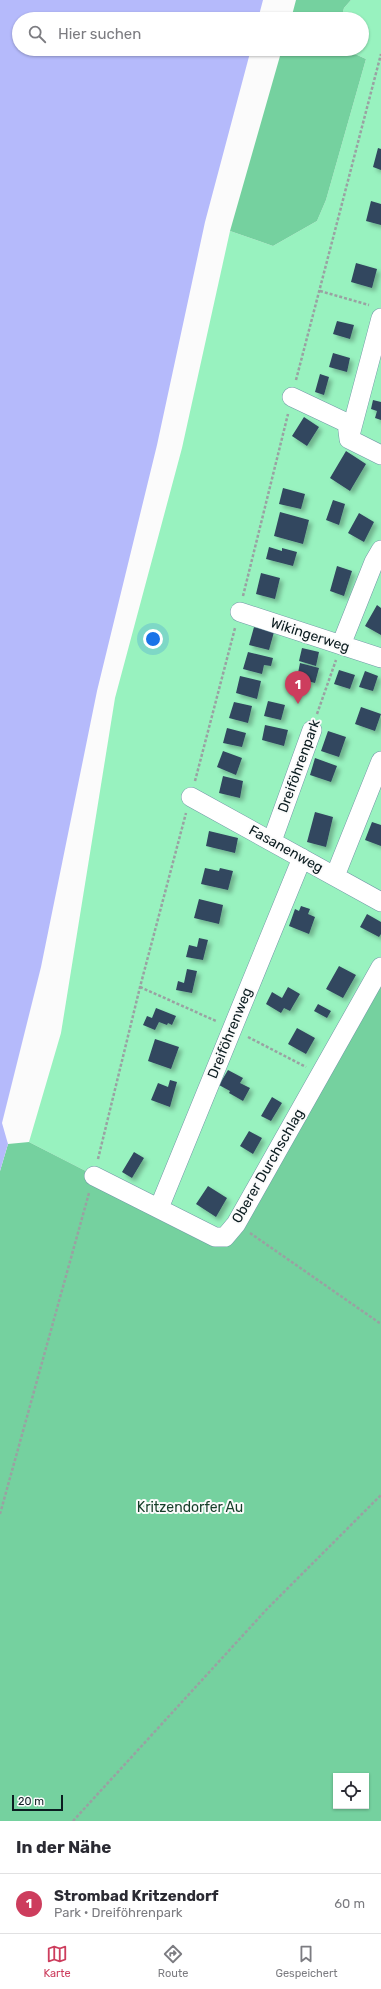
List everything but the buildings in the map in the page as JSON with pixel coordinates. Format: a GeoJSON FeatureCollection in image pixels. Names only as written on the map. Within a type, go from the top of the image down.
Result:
{"type":"FeatureCollection","features":[{"type":"Feature","properties":{"kind":"street"},"geometry":{"type":"LineString","coordinates":[[349,439],[377,312]]}},
{"type":"Feature","properties":{"kind":"street"},"geometry":{"type":"LineString","coordinates":[[292,397],[347,423],[349,439]]}},
{"type":"Feature","properties":{"kind":"street"},"geometry":{"type":"LineString","coordinates":[[349,439],[381,455]]}},
{"type":"Feature","properties":{"kind":"street"},"geometry":{"type":"LineString","coordinates":[[341,645],[374,562],[381,550]]}},
{"type":"Feature","properties":{"kind":"street","name":"Wikingerweg"},"geometry":{"type":"LineString","coordinates":[[240,612],[381,658]]}},
{"type":"Feature","properties":{"kind":"street","name":"Dreiföhrenpark"},"geometry":{"type":"LineString","coordinates":[[272,841],[312,730]]}},
{"type":"Feature","properties":{"kind":"street"},"geometry":{"type":"LineString","coordinates":[[334,876],[381,761]]}},
{"type":"Feature","properties":{"kind":"street","name":"Fasanenweg"},"geometry":{"type":"LineString","coordinates":[[191,798],[381,902]]}},
{"type":"Feature","properties":{"kind":"street","name":"Dreiföhrenweg"},"geometry":{"type":"LineString","coordinates":[[159,1208],[302,858]]}},
{"type":"Feature","properties":{"kind":"street","name":"Oberer Durchschlag"},"geometry":{"type":"LineString","coordinates":[[94,1176],[215,1237],[225,1237],[236,1224],[381,967]]}},
{"type":"Feature","properties":{"kind":"path"},"geometry":{"type":"LineString","coordinates":[[320,291],[377,312]]}},
{"type":"Feature","properties":{"kind":"path","name":"Dreiföhrenpark"},"geometry":{"type":"LineString","coordinates":[[312,730],[341,645]]}},
{"type":"Feature","properties":{"kind":"path"},"geometry":{"type":"LineString","coordinates":[[0,1514],[94,1176]]}},
{"type":"Feature","properties":{"kind":"path"},"geometry":{"type":"LineString","coordinates":[[236,1224],[381,1324]]}},
{"type":"Feature","properties":{"kind":"path"},"geometry":{"type":"LineString","coordinates":[[73,1821],[267,1609],[381,1495]]}},
{"type":"Feature","properties":{"kind":"green space"},"geometry":{"type":"Polygon","coordinates":[[[296,0],[351,0],[344,8],[343,12],[293,12],[296,0]]]}},
{"type":"Feature","properties":{"kind":"green space"},"geometry":{"type":"Polygon","coordinates":[[[351,0],[381,0],[381,967],[236,1224],[215,1237],[29,1142],[61,1033],[115,698],[182,448],[230,231],[273,246],[317,221],[326,200],[366,59],[359,56],[369,56],[369,12],[343,12],[344,8],[351,0]]]}},
{"type":"Feature","properties":{"kind":"green space"},"geometry":{"type":"Polygon","coordinates":[[[280,56],[359,56],[366,59],[326,200],[317,221],[273,246],[230,231],[280,56]]]}},
{"type":"Feature","properties":{"kind":"green space","name":"Kritzendorfer Au"},"geometry":{"type":"Polygon","coordinates":[[[381,967],[381,1821],[0,1821],[0,1171],[8,1144],[29,1142],[215,1237],[225,1237],[381,967]]]}},
{"type":"Feature","properties":{"kind":"water"},"geometry":{"type":"Polygon","coordinates":[[[0,0],[263,0],[260,12],[12,12],[12,56],[249,56],[205,222],[157,445],[97,691],[41,967],[2,1123],[8,1144],[0,1171],[0,0]]]}},
{"type":"Feature","properties":{"kind":"place","name":"Strombad Kritzendorf"},"geometry":{"type":"Point","coordinates":[298,704]}}]}
